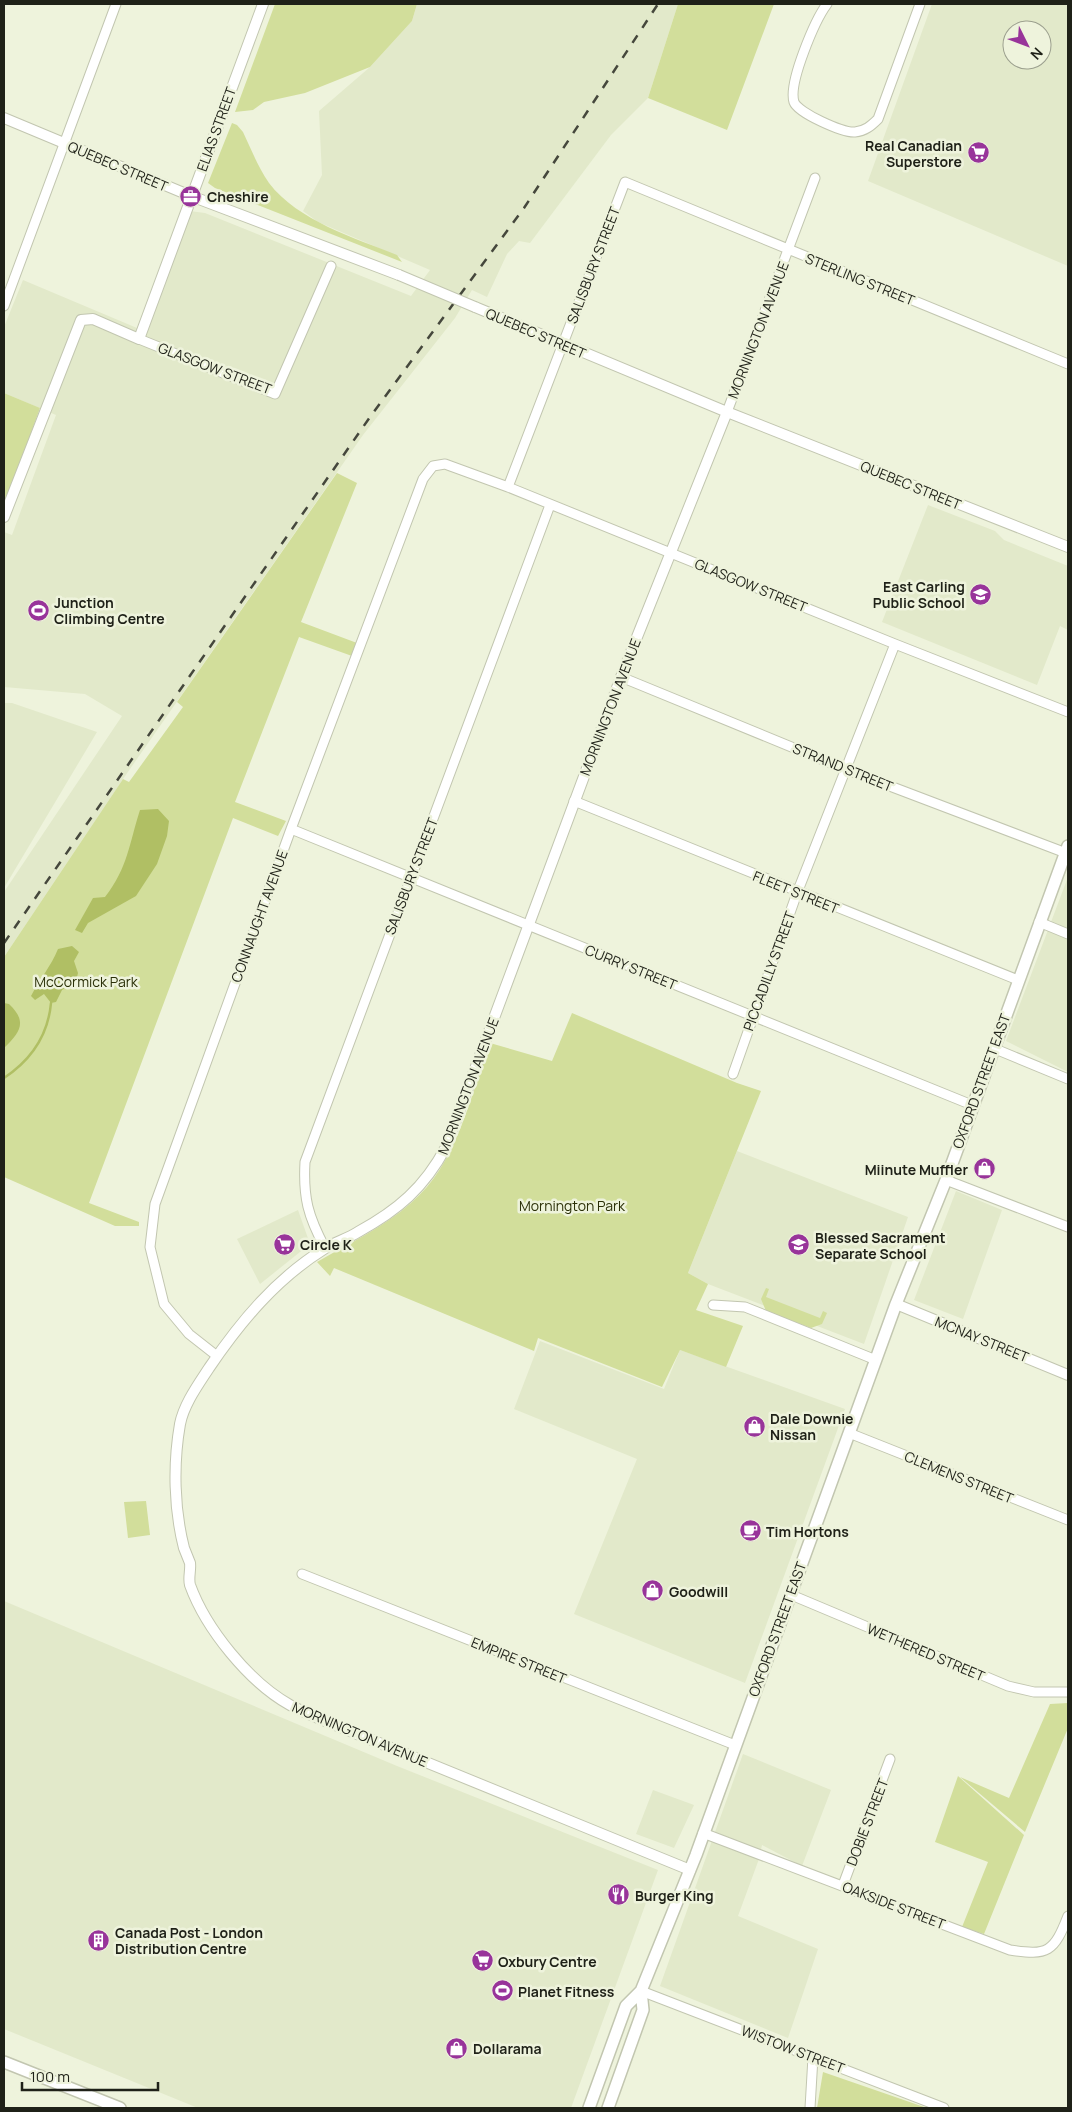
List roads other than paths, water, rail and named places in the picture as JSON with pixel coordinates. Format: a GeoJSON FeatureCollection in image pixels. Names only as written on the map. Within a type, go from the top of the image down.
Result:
{"type":"FeatureCollection","features":[{"type":"Feature","properties":{"kind":"main road","name":"OXFORD STREET EAST"},"geometry":{"type":"LineString","coordinates":[[608,2108],[643,2010],[642,1991],[704,1833],[789,1594],[896,1304],[946,1180],[1067,849]]}},
{"type":"Feature","properties":{"kind":"main road","name":"OXFORD STREET EAST"},"geometry":{"type":"LineString","coordinates":[[589,2108],[626,2006],[642,1991]]}},
{"type":"Feature","properties":{"kind":"main road"},"geometry":{"type":"LineString","coordinates":[[4,2062],[120,2108]]}},
{"type":"Feature","properties":{"kind":"street"},"geometry":{"type":"LineString","coordinates":[[4,306],[116,4]]}},
{"type":"Feature","properties":{"kind":"street","name":"ELIAS STREET"},"geometry":{"type":"LineString","coordinates":[[139,339],[262,4]]}},
{"type":"Feature","properties":{"kind":"street"},"geometry":{"type":"LineString","coordinates":[[827,4],[819,15],[793,87],[794,102],[802,112],[853,132],[868,129],[878,119],[920,4]]}},
{"type":"Feature","properties":{"kind":"street","name":"QUEBEC STREET"},"geometry":{"type":"LineString","coordinates":[[4,118],[192,196],[399,275],[727,412],[1068,547]]}},
{"type":"Feature","properties":{"kind":"street","name":"MORNINGTON AVENUE"},"geometry":{"type":"LineString","coordinates":[[690,1870],[290,1705],[252,1676],[234,1657],[202,1611],[189,1583],[190,1564],[179,1521],[176,1488],[180,1422],[193,1391],[217,1356],[247,1317],[276,1286],[325,1248],[391,1213],[413,1194],[432,1172],[446,1147],[621,677],[727,412],[815,178]]}},
{"type":"Feature","properties":{"kind":"street","name":"STERLING STREET"},"geometry":{"type":"LineString","coordinates":[[625,182],[1068,364]]}},
{"type":"Feature","properties":{"kind":"street","name":"SALISBURY STREET"},"geometry":{"type":"LineString","coordinates":[[508,487],[625,182]]}},
{"type":"Feature","properties":{"kind":"street","name":"GLASGOW STREET"},"geometry":{"type":"LineString","coordinates":[[4,517],[82,320],[93,319],[275,394],[331,266]]}},
{"type":"Feature","properties":{"kind":"street","name":"GLASGOW STREET"},"geometry":{"type":"LineString","coordinates":[[433,466],[445,464],[508,487],[1068,712]]}},
{"type":"Feature","properties":{"kind":"street","name":"CONNAUGHT AVENUE"},"geometry":{"type":"LineString","coordinates":[[217,1356],[189,1334],[164,1304],[150,1246],[154,1204],[291,829],[423,478],[433,466]]}},
{"type":"Feature","properties":{"kind":"street","name":"SALISBURY STREET"},"geometry":{"type":"LineString","coordinates":[[325,1248],[310,1221],[305,1202],[305,1162],[550,505]]}},
{"type":"Feature","properties":{"kind":"street","name":"PICCADILLY STREET"},"geometry":{"type":"LineString","coordinates":[[733,1074],[796,893],[895,644]]}},
{"type":"Feature","properties":{"kind":"street","name":"STRAND STREET"},"geometry":{"type":"LineString","coordinates":[[621,677],[846,769],[1067,849]]}},
{"type":"Feature","properties":{"kind":"street","name":"FLEET STREET"},"geometry":{"type":"LineString","coordinates":[[574,801],[796,893],[1018,980]]}},
{"type":"Feature","properties":{"kind":"street","name":"CURRY STREET"},"geometry":{"type":"LineString","coordinates":[[291,829],[972,1105]]}},
{"type":"Feature","properties":{"kind":"street"},"geometry":{"type":"LineString","coordinates":[[1039,922],[1068,934]]}},
{"type":"Feature","properties":{"kind":"street"},"geometry":{"type":"LineString","coordinates":[[993,1048],[1068,1078]]}},
{"type":"Feature","properties":{"kind":"street"},"geometry":{"type":"LineString","coordinates":[[946,1180],[1068,1227]]}},
{"type":"Feature","properties":{"kind":"street","name":"MCNAY STREET"},"geometry":{"type":"LineString","coordinates":[[896,1304],[1068,1375]]}},
{"type":"Feature","properties":{"kind":"street"},"geometry":{"type":"LineString","coordinates":[[713,1305],[746,1308],[876,1360]]}},
{"type":"Feature","properties":{"kind":"street","name":"CLEMENS STREET"},"geometry":{"type":"LineString","coordinates":[[850,1433],[1068,1520]]}},
{"type":"Feature","properties":{"kind":"street","name":"EMPIRE STREET"},"geometry":{"type":"LineString","coordinates":[[302,1574],[735,1745]]}},
{"type":"Feature","properties":{"kind":"street","name":"WETHERED STREET"},"geometry":{"type":"LineString","coordinates":[[789,1594],[1008,1686],[1034,1692],[1068,1692]]}},
{"type":"Feature","properties":{"kind":"street","name":"DOBIE STREET"},"geometry":{"type":"LineString","coordinates":[[843,1885],[890,1759]]}},
{"type":"Feature","properties":{"kind":"street","name":"OAKSIDE STREET"},"geometry":{"type":"LineString","coordinates":[[704,1833],[1010,1950],[1036,1954],[1051,1948],[1063,1929],[1068,1916]]}},
{"type":"Feature","properties":{"kind":"street","name":"WISTOW STREET"},"geometry":{"type":"LineString","coordinates":[[642,1991],[944,2108]]}},
{"type":"Feature","properties":{"kind":"street"},"geometry":{"type":"LineString","coordinates":[[810,2108],[813,2057]]}},
{"type":"Feature","properties":{"kind":"waterway"},"geometry":{"type":"LineString","coordinates":[[4,1078],[14,1071],[36,1046],[46,1026],[51,1003]]}},
{"type":"Feature","properties":{"kind":"railway"},"geometry":{"type":"LineString","coordinates":[[4,943],[370,417],[524,208],[658,4]]}},
{"type":"Feature","properties":{"kind":"place","name":"Real Canadian Superstore"},"geometry":{"type":"Point","coordinates":[978,153]}},
{"type":"Feature","properties":{"kind":"place","name":"Cheshire"},"geometry":{"type":"Point","coordinates":[191,196]}},
{"type":"Feature","properties":{"kind":"place","name":"East Carling Public School"},"geometry":{"type":"Point","coordinates":[981,594]}},
{"type":"Feature","properties":{"kind":"place","name":"Junction Climbing Centre"},"geometry":{"type":"Point","coordinates":[38,610]}},
{"type":"Feature","properties":{"kind":"place","name":"Miinute Muffler"},"geometry":{"type":"Point","coordinates":[984,1169]}},
{"type":"Feature","properties":{"kind":"place","name":"Circle K"},"geometry":{"type":"Point","coordinates":[284,1244]}},
{"type":"Feature","properties":{"kind":"place","name":"Blessed Sacrament Separate School"},"geometry":{"type":"Point","coordinates":[799,1245]}},
{"type":"Feature","properties":{"kind":"place","name":"Dale Downie Nissan"},"geometry":{"type":"Point","coordinates":[754,1426]}},
{"type":"Feature","properties":{"kind":"place","name":"Tim Hortons"},"geometry":{"type":"Point","coordinates":[750,1531]}},
{"type":"Feature","properties":{"kind":"place","name":"Goodwill"},"geometry":{"type":"Point","coordinates":[653,1591]}},
{"type":"Feature","properties":{"kind":"place","name":"Burger King"},"geometry":{"type":"Point","coordinates":[619,1895]}},
{"type":"Feature","properties":{"kind":"place","name":"Canada Post - London Distribution Centre"},"geometry":{"type":"Point","coordinates":[99,1940]}},
{"type":"Feature","properties":{"kind":"place","name":"Oxbury Centre"},"geometry":{"type":"Point","coordinates":[482,1961]}},
{"type":"Feature","properties":{"kind":"place","name":"Planet Fitness"},"geometry":{"type":"Point","coordinates":[502,1991]}},
{"type":"Feature","properties":{"kind":"place","name":"Dollarama"},"geometry":{"type":"Point","coordinates":[457,2048]}},
{"type":"Feature","properties":{"kind":"park label","name":"McCormick Park"},"geometry":{"type":"Point","coordinates":[86,981]}},
{"type":"Feature","properties":{"kind":"park label","name":"Mornington Park"},"geometry":{"type":"Point","coordinates":[572,1205]}}]}
